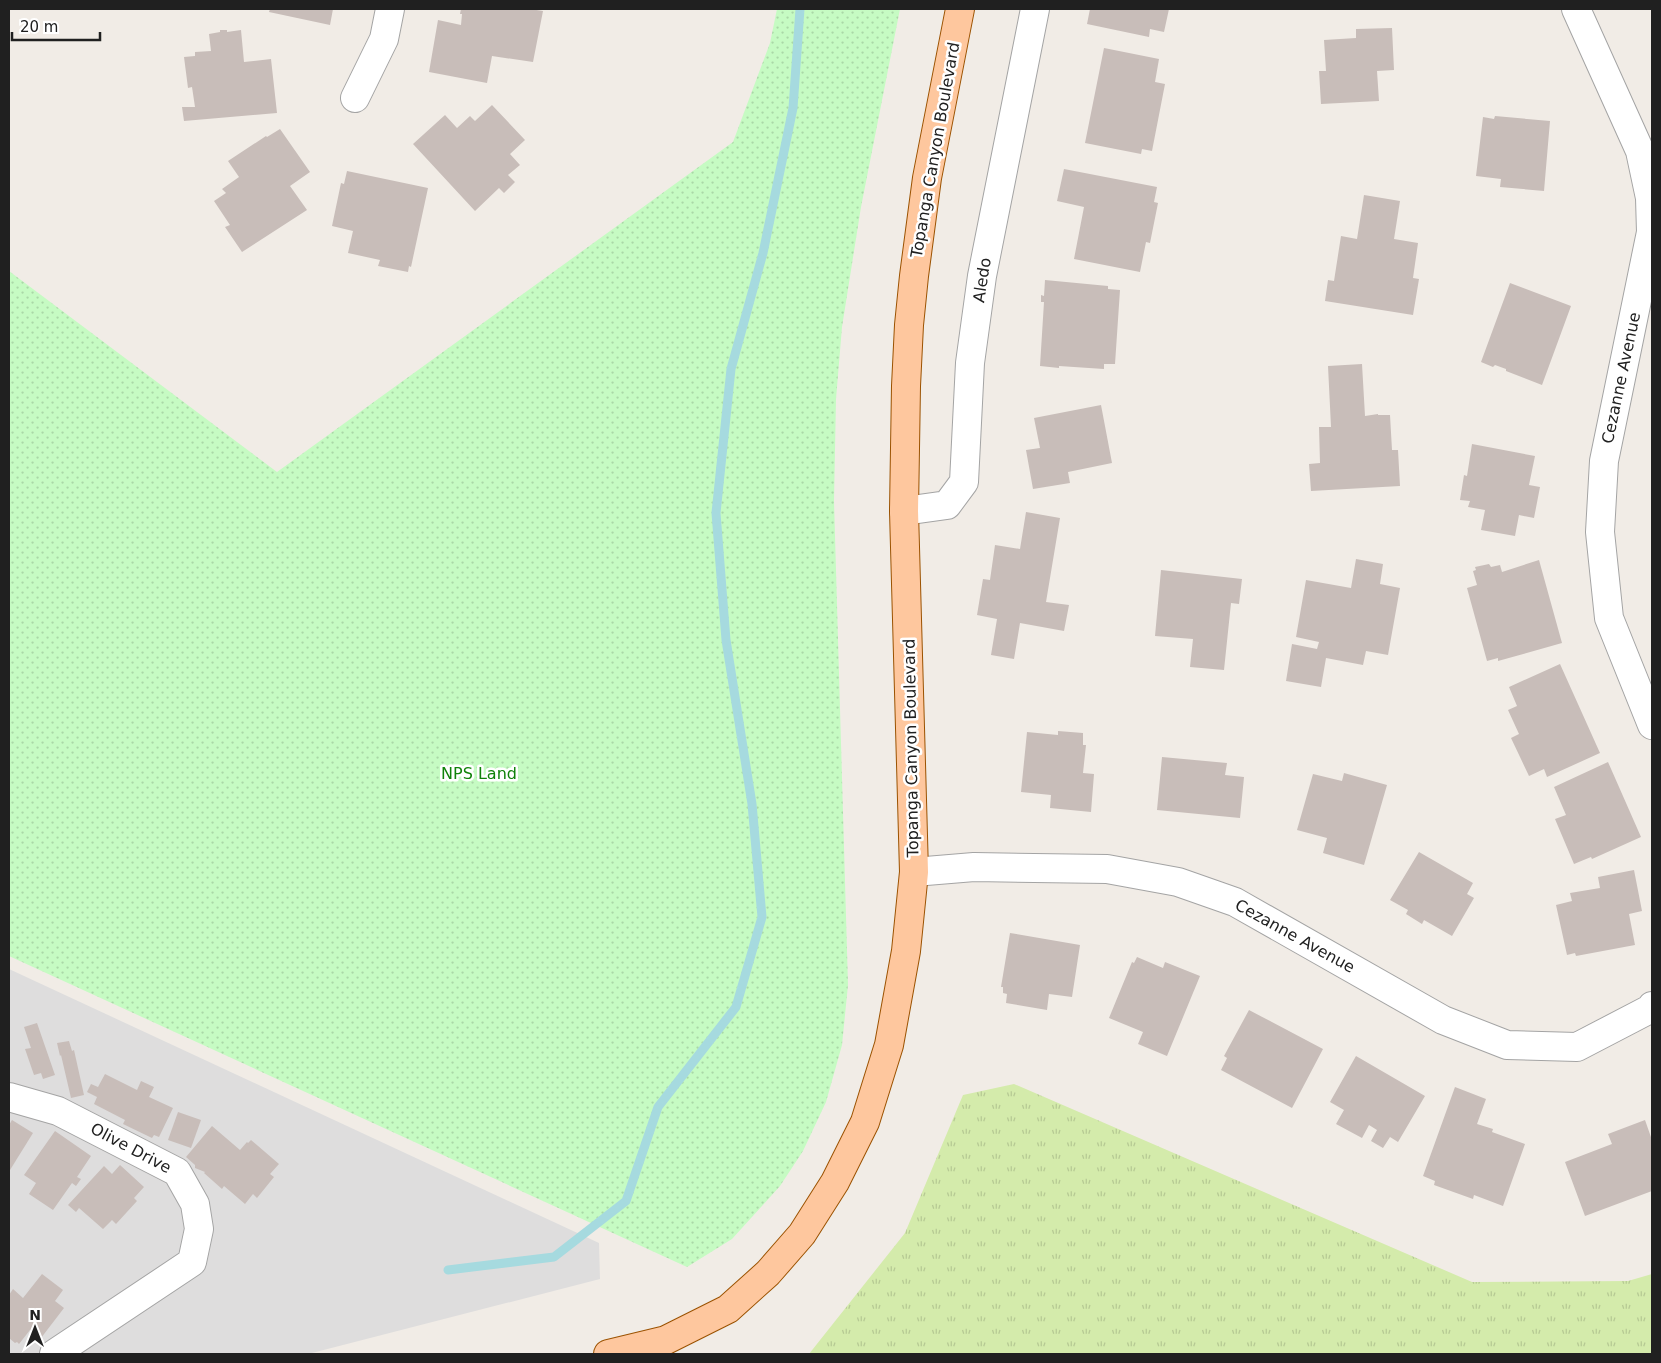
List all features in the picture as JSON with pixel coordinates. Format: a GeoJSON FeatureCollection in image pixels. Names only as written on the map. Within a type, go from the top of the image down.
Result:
{"type":"FeatureCollection","features":[{"type":"Feature","properties":{"kind":"main road","name":"Topanga Canyon Boulevard"},"geometry":{"type":"LineString","coordinates":[[608,1354],[666,1340],[728,1309],[768,1273],[796,1240],[836,1182],[865,1122],[889,1045],[906,951],[914,872],[904,511],[906,386],[914,276],[927,178],[960,9]]}},
{"type":"Feature","properties":{"kind":"street"},"geometry":{"type":"LineString","coordinates":[[355,98],[384,39],[390,9]]}},
{"type":"Feature","properties":{"kind":"street","name":"Aledo"},"geometry":{"type":"LineString","coordinates":[[904,511],[947,505],[964,482],[970,363],[982,276],[1034,9]]}},
{"type":"Feature","properties":{"kind":"street","name":"Cezanne Avenue"},"geometry":{"type":"LineString","coordinates":[[1576,9],[1640,151],[1650,198],[1651,232],[1604,461],[1600,532],[1609,618],[1652,725]]}},
{"type":"Feature","properties":{"kind":"street","name":"Cezanne Avenue"},"geometry":{"type":"LineString","coordinates":[[914,872],[974,867],[1107,869],[1178,882],[1236,902],[1443,1020],[1507,1045],[1577,1047],[1650,1009],[1652,1006]]}},
{"type":"Feature","properties":{"kind":"street","name":"Olive Drive"},"geometry":{"type":"LineString","coordinates":[[9,1097],[58,1111],[177,1172],[195,1204],[199,1230],[192,1262],[54,1354]]}},
{"type":"Feature","properties":{"kind":"shaded area"},"geometry":{"type":"Polygon","coordinates":[[[9,969],[599,1243],[600,1279],[308,1354],[9,1354],[9,969]]]}},
{"type":"Feature","properties":{"kind":"green space","name":"NPS Land"},"geometry":{"type":"Polygon","coordinates":[[[777,9],[900,9],[861,207],[842,327],[836,399],[834,501],[848,985],[842,1045],[826,1102],[803,1151],[780,1186],[732,1239],[687,1267],[9,956],[9,271],[277,472],[733,142],[770,43],[777,9]]]}},
{"type":"Feature","properties":{"kind":"green space"},"geometry":{"type":"Polygon","coordinates":[[[1014,1084],[1472,1282],[1628,1281],[1652,1274],[1652,1354],[809,1354],[905,1233],[963,1095],[1014,1084]]]}},
{"type":"Feature","properties":{"kind":"building"},"geometry":{"type":"Polygon","coordinates":[[[270,9],[333,9],[330,25],[269,12],[270,9]]]}},
{"type":"Feature","properties":{"kind":"building"},"geometry":{"type":"Polygon","coordinates":[[[461,9],[530,9],[543,11],[533,62],[492,56],[487,83],[429,72],[438,20],[461,25],[461,9]]]}},
{"type":"Feature","properties":{"kind":"building"},"geometry":{"type":"Polygon","coordinates":[[[1090,9],[1169,9],[1164,32],[1150,29],[1149,37],[1087,24],[1090,9]]]}},
{"type":"Feature","properties":{"kind":"building"},"geometry":{"type":"Polygon","coordinates":[[[1392,28],[1394,70],[1377,71],[1379,101],[1321,104],[1319,71],[1326,71],[1324,40],[1356,38],[1356,29],[1392,28]]]}},
{"type":"Feature","properties":{"kind":"building"},"geometry":{"type":"Polygon","coordinates":[[[220,30],[227,30],[227,32],[241,30],[244,62],[271,59],[277,113],[184,121],[182,107],[195,107],[192,87],[188,88],[184,57],[195,56],[195,52],[211,51],[209,34],[220,32],[220,30]]]}},
{"type":"Feature","properties":{"kind":"building"},"geometry":{"type":"Polygon","coordinates":[[[1104,48],[1159,59],[1155,82],[1165,84],[1152,151],[1142,149],[1141,154],[1085,143],[1104,48]]]}},
{"type":"Feature","properties":{"kind":"building"},"geometry":{"type":"Polygon","coordinates":[[[492,105],[525,140],[510,154],[520,165],[508,175],[515,182],[504,193],[499,188],[475,211],[413,144],[445,115],[457,128],[470,116],[475,121],[492,105]]]}},
{"type":"Feature","properties":{"kind":"building"},"geometry":{"type":"Polygon","coordinates":[[[1495,116],[1550,121],[1544,191],[1500,187],[1501,179],[1476,176],[1483,117],[1494,119],[1495,116]]]}},
{"type":"Feature","properties":{"kind":"building"},"geometry":{"type":"Polygon","coordinates":[[[280,129],[310,172],[290,186],[307,210],[242,252],[225,227],[230,225],[214,201],[226,193],[222,189],[239,177],[228,161],[280,129]]]}},
{"type":"Feature","properties":{"kind":"building"},"geometry":{"type":"Polygon","coordinates":[[[1064,169],[1157,187],[1154,202],[1158,203],[1150,243],[1146,242],[1140,272],[1074,259],[1084,207],[1057,201],[1064,169]]]}},
{"type":"Feature","properties":{"kind":"building"},"geometry":{"type":"Polygon","coordinates":[[[347,171],[428,188],[411,267],[409,266],[408,272],[378,266],[380,260],[348,253],[353,231],[332,226],[341,183],[344,184],[347,171]]]}},
{"type":"Feature","properties":{"kind":"building"},"geometry":{"type":"Polygon","coordinates":[[[1364,195],[1400,201],[1394,239],[1418,243],[1413,278],[1419,279],[1413,315],[1325,301],[1328,280],[1334,281],[1341,236],[1357,239],[1364,195]]]}},
{"type":"Feature","properties":{"kind":"building"},"geometry":{"type":"Polygon","coordinates":[[[1045,280],[1108,286],[1108,289],[1120,290],[1115,364],[1104,364],[1104,369],[1040,366],[1044,302],[1041,302],[1041,295],[1044,296],[1045,280]]]}},
{"type":"Feature","properties":{"kind":"building"},"geometry":{"type":"Polygon","coordinates":[[[1510,283],[1571,306],[1542,385],[1506,371],[1506,369],[1495,365],[1493,367],[1481,362],[1510,283]]]}},
{"type":"Feature","properties":{"kind":"building"},"geometry":{"type":"Polygon","coordinates":[[[1362,364],[1365,416],[1390,415],[1392,450],[1398,450],[1400,486],[1311,491],[1309,464],[1320,463],[1319,427],[1331,427],[1328,366],[1362,364]]]}},
{"type":"Feature","properties":{"kind":"building"},"geometry":{"type":"Polygon","coordinates":[[[1101,405],[1112,463],[1068,472],[1070,483],[1033,489],[1026,450],[1040,448],[1034,418],[1101,405]]]}},
{"type":"Feature","properties":{"kind":"building"},"geometry":{"type":"Polygon","coordinates":[[[1472,444],[1535,456],[1529,485],[1540,487],[1534,518],[1519,515],[1515,536],[1481,530],[1485,510],[1468,507],[1470,501],[1460,500],[1464,475],[1467,476],[1472,444]]]}},
{"type":"Feature","properties":{"kind":"building"},"geometry":{"type":"Polygon","coordinates":[[[1026,512],[1060,518],[1046,602],[1069,605],[1064,631],[1020,623],[1014,659],[991,655],[997,619],[977,615],[983,579],[990,580],[995,545],[1020,549],[1026,512]]]}},
{"type":"Feature","properties":{"kind":"building"},"geometry":{"type":"Polygon","coordinates":[[[1356,559],[1383,564],[1380,584],[1400,588],[1388,655],[1366,651],[1363,665],[1326,658],[1321,687],[1286,681],[1292,644],[1317,649],[1319,642],[1296,637],[1306,580],[1351,588],[1356,559]]]}},
{"type":"Feature","properties":{"kind":"building"},"geometry":{"type":"Polygon","coordinates":[[[1539,560],[1562,643],[1498,661],[1498,658],[1487,661],[1467,588],[1477,585],[1473,571],[1476,570],[1475,567],[1489,564],[1491,567],[1500,565],[1502,572],[1539,560]]]}},
{"type":"Feature","properties":{"kind":"building"},"geometry":{"type":"Polygon","coordinates":[[[1161,570],[1242,579],[1239,604],[1231,603],[1224,670],[1190,667],[1193,639],[1155,636],[1161,570]]]}},
{"type":"Feature","properties":{"kind":"building"},"geometry":{"type":"Polygon","coordinates":[[[1560,664],[1600,753],[1547,777],[1544,769],[1529,776],[1511,738],[1519,734],[1508,710],[1517,706],[1509,687],[1560,664]]]}},
{"type":"Feature","properties":{"kind":"building"},"geometry":{"type":"Polygon","coordinates":[[[1058,731],[1083,733],[1083,745],[1086,745],[1083,773],[1094,774],[1091,812],[1050,808],[1051,795],[1021,792],[1027,732],[1058,735],[1058,731]]]}},
{"type":"Feature","properties":{"kind":"building"},"geometry":{"type":"Polygon","coordinates":[[[1162,757],[1227,763],[1225,775],[1244,777],[1240,818],[1157,810],[1162,757]]]}},
{"type":"Feature","properties":{"kind":"building"},"geometry":{"type":"Polygon","coordinates":[[[1608,762],[1641,837],[1592,859],[1591,857],[1574,864],[1555,819],[1566,815],[1554,787],[1608,762]]]}},
{"type":"Feature","properties":{"kind":"building"},"geometry":{"type":"Polygon","coordinates":[[[1344,773],[1387,785],[1364,865],[1323,853],[1327,838],[1297,830],[1313,774],[1342,781],[1344,773]]]}},
{"type":"Feature","properties":{"kind":"building"},"geometry":{"type":"Polygon","coordinates":[[[1419,852],[1473,883],[1467,894],[1474,898],[1452,936],[1424,920],[1422,924],[1406,914],[1408,910],[1390,900],[1419,852]]]}},
{"type":"Feature","properties":{"kind":"building"},"geometry":{"type":"Polygon","coordinates":[[[1634,870],[1642,911],[1629,914],[1635,945],[1576,956],[1575,953],[1567,955],[1556,905],[1572,901],[1570,893],[1600,888],[1598,877],[1634,870]]]}},
{"type":"Feature","properties":{"kind":"building"},"geometry":{"type":"Polygon","coordinates":[[[1010,933],[1080,945],[1072,997],[1049,994],[1047,1010],[1006,1003],[1007,994],[1003,993],[1003,987],[1001,987],[1010,933]]]}},
{"type":"Feature","properties":{"kind":"building"},"geometry":{"type":"Polygon","coordinates":[[[1137,957],[1163,968],[1165,962],[1200,976],[1167,1056],[1138,1044],[1143,1032],[1109,1018],[1132,962],[1134,963],[1137,957]]]}},
{"type":"Feature","properties":{"kind":"building"},"geometry":{"type":"Polygon","coordinates":[[[1249,1010],[1323,1049],[1292,1108],[1221,1070],[1227,1058],[1224,1056],[1249,1010]]]}},
{"type":"Feature","properties":{"kind":"building"},"geometry":{"type":"Polygon","coordinates":[[[37,1023],[55,1075],[43,1079],[41,1073],[34,1075],[25,1049],[31,1048],[24,1027],[37,1023]]]}},
{"type":"Feature","properties":{"kind":"building"},"geometry":{"type":"Polygon","coordinates":[[[69,1041],[72,1051],[74,1050],[84,1095],[71,1098],[57,1043],[69,1041]]]}},
{"type":"Feature","properties":{"kind":"building"},"geometry":{"type":"Polygon","coordinates":[[[1356,1056],[1425,1096],[1398,1142],[1390,1137],[1383,1148],[1371,1141],[1377,1130],[1369,1125],[1362,1138],[1336,1124],[1344,1110],[1330,1102],[1356,1056]]]}},
{"type":"Feature","properties":{"kind":"building"},"geometry":{"type":"Polygon","coordinates":[[[105,1074],[137,1090],[141,1081],[154,1087],[149,1097],[173,1108],[159,1137],[154,1135],[152,1138],[123,1124],[125,1120],[94,1104],[97,1097],[87,1092],[91,1084],[98,1087],[105,1074]]]}},
{"type":"Feature","properties":{"kind":"building"},"geometry":{"type":"Polygon","coordinates":[[[1455,1087],[1486,1099],[1477,1124],[1493,1129],[1492,1132],[1525,1144],[1503,1206],[1474,1195],[1473,1199],[1434,1185],[1435,1181],[1423,1176],[1455,1087]]]}},
{"type":"Feature","properties":{"kind":"building"},"geometry":{"type":"Polygon","coordinates":[[[178,1112],[201,1120],[191,1148],[168,1140],[178,1112]]]}},
{"type":"Feature","properties":{"kind":"building"},"geometry":{"type":"Polygon","coordinates":[[[12,1120],[33,1133],[10,1170],[9,1125],[12,1120]]]}},
{"type":"Feature","properties":{"kind":"building"},"geometry":{"type":"Polygon","coordinates":[[[1645,1120],[1652,1140],[1652,1191],[1585,1216],[1565,1162],[1612,1144],[1608,1134],[1645,1120]]]}},
{"type":"Feature","properties":{"kind":"building"},"geometry":{"type":"Polygon","coordinates":[[[212,1126],[240,1150],[251,1140],[279,1164],[270,1174],[274,1177],[257,1198],[253,1194],[245,1204],[224,1186],[222,1189],[205,1172],[195,1168],[195,1165],[186,1157],[212,1126]]]}},
{"type":"Feature","properties":{"kind":"building"},"geometry":{"type":"Polygon","coordinates":[[[55,1131],[91,1156],[77,1177],[81,1179],[76,1186],[72,1183],[53,1210],[29,1194],[36,1183],[24,1175],[55,1131]]]}},
{"type":"Feature","properties":{"kind":"building"},"geometry":{"type":"Polygon","coordinates":[[[120,1165],[144,1187],[134,1198],[137,1201],[116,1224],[112,1220],[103,1229],[79,1208],[76,1212],[68,1205],[104,1166],[112,1174],[120,1165]]]}},
{"type":"Feature","properties":{"kind":"building"},"geometry":{"type":"Polygon","coordinates":[[[42,1274],[63,1290],[55,1301],[64,1308],[41,1338],[30,1330],[19,1344],[15,1343],[9,1338],[9,1295],[13,1289],[23,1298],[42,1274]]]}},
{"type":"Feature","properties":{"kind":"waterway"},"geometry":{"type":"LineString","coordinates":[[448,1270],[554,1257],[626,1201],[658,1107],[736,1007],[762,917],[752,804],[726,640],[716,513],[731,369],[763,253],[793,108],[800,9]]}}]}
